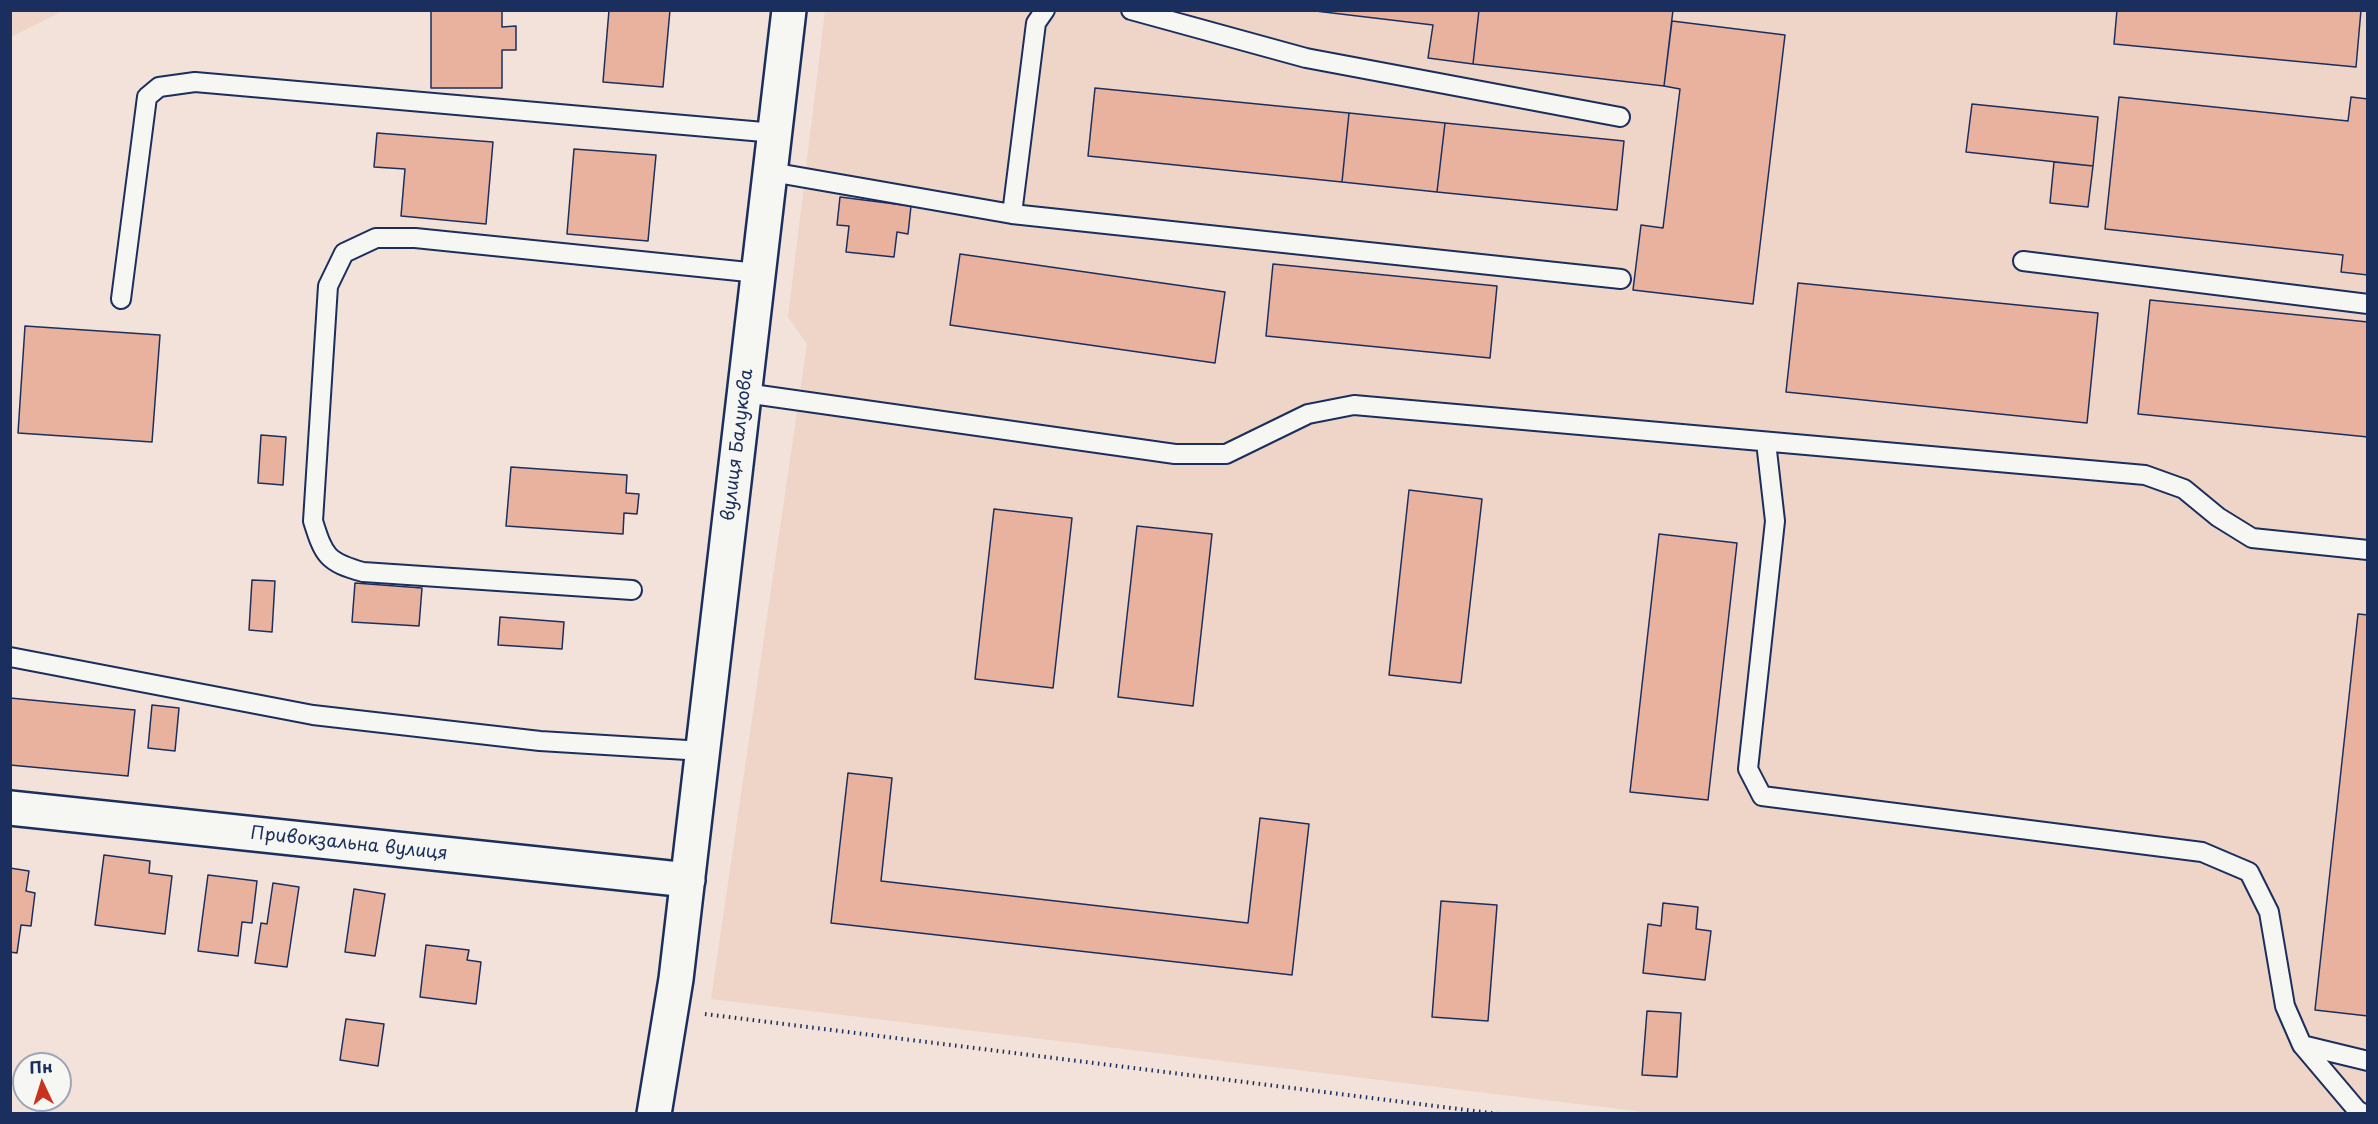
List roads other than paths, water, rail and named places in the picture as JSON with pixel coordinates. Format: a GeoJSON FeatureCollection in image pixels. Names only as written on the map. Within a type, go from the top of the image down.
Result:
{"type":"FeatureCollection","features":[{"type":"Feature","properties":{"kind":"street","name":"вулиця Балукова"},"geometry":{"type":"LineString","coordinates":[[654,1113],[688,880],[789,10]]}},
{"type":"Feature","properties":{"kind":"street","name":"Привокзальна вулиця"},"geometry":{"type":"LineString","coordinates":[[10,808],[688,880]]}},
{"type":"Feature","properties":{"kind":"lane"},"geometry":{"type":"LineString","coordinates":[[1012,214],[1036,23],[1046,10]]}},
{"type":"Feature","properties":{"kind":"lane"},"geometry":{"type":"LineString","coordinates":[[1131,10],[1306,58],[1620,117]]}},
{"type":"Feature","properties":{"kind":"lane"},"geometry":{"type":"LineString","coordinates":[[122,299],[147,97],[159,87],[195,82],[775,133]]}},
{"type":"Feature","properties":{"kind":"lane"},"geometry":{"type":"LineString","coordinates":[[771,172],[1012,214],[1621,279]]}},
{"type":"Feature","properties":{"kind":"lane"},"geometry":{"type":"LineString","coordinates":[[632,591],[363,572],[337,564],[321,546],[313,521],[328,285],[344,253],[376,238],[415,238],[758,273]]}},
{"type":"Feature","properties":{"kind":"lane"},"geometry":{"type":"LineString","coordinates":[[2023,261],[2367,304]]}},
{"type":"Feature","properties":{"kind":"lane"},"geometry":{"type":"LineString","coordinates":[[745,393],[1175,454],[1226,454],[1308,414],[1354,405],[2145,475],[2184,489],[2218,517],[2252,538],[2367,550]]}},
{"type":"Feature","properties":{"kind":"lane"},"geometry":{"type":"LineString","coordinates":[[1766,442],[1775,521],[1748,769],[1762,796],[2202,852],[2249,872],[2269,912],[2285,1006],[2302,1045],[2357,1110],[2364,1113]]}},
{"type":"Feature","properties":{"kind":"lane"},"geometry":{"type":"LineString","coordinates":[[10,657],[313,715],[540,741],[703,751]]}},
{"type":"Feature","properties":{"kind":"lane"},"geometry":{"type":"LineString","coordinates":[[2302,1045],[2367,1061]]}}]}
